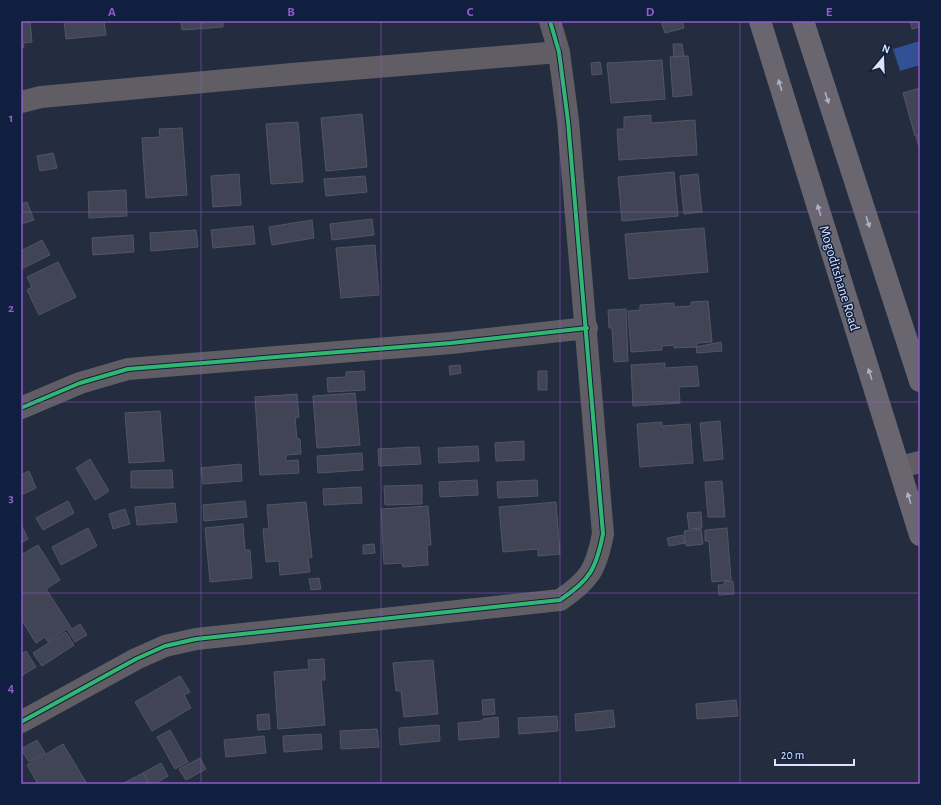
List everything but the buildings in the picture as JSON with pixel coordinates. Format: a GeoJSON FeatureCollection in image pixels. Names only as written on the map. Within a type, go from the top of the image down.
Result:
{"type":"FeatureCollection","features":[{"type":"Feature","properties":{"kind":"main road","name":"Mogoditshane Road"},"geometry":{"type":"LineString","coordinates":[[760,21],[910,465],[920,535]]}},
{"type":"Feature","properties":{"kind":"main road"},"geometry":{"type":"LineString","coordinates":[[803,21],[920,381]]}},
{"type":"Feature","properties":{"kind":"main road"},"geometry":{"type":"LineString","coordinates":[[902,326],[920,346]]}},
{"type":"Feature","properties":{"kind":"street"},"geometry":{"type":"LineString","coordinates":[[21,722],[136,659],[165,646],[196,639],[560,600],[578,588],[593,571],[603,534],[587,328],[570,142],[559,52],[550,21]]}},
{"type":"Feature","properties":{"kind":"street"},"geometry":{"type":"LineString","coordinates":[[21,102],[41,97],[284,74],[559,52]]}},
{"type":"Feature","properties":{"kind":"street"},"geometry":{"type":"LineString","coordinates":[[21,408],[80,383],[128,369],[451,343],[587,328]]}},
{"type":"Feature","properties":{"kind":"water"},"geometry":{"type":"Polygon","coordinates":[[[920,41],[920,65],[900,71],[893,49],[920,41]]]}},
{"type":"Feature","properties":{"kind":"cycle path"},"geometry":{"type":"LineString","coordinates":[[21,722],[136,659],[165,646],[196,639],[560,600],[585,580],[598,556],[603,534],[568,121],[559,52],[550,21]]}},
{"type":"Feature","properties":{"kind":"cycle path"},"geometry":{"type":"LineString","coordinates":[[21,408],[80,383],[128,369],[451,343],[587,328]]}}]}
